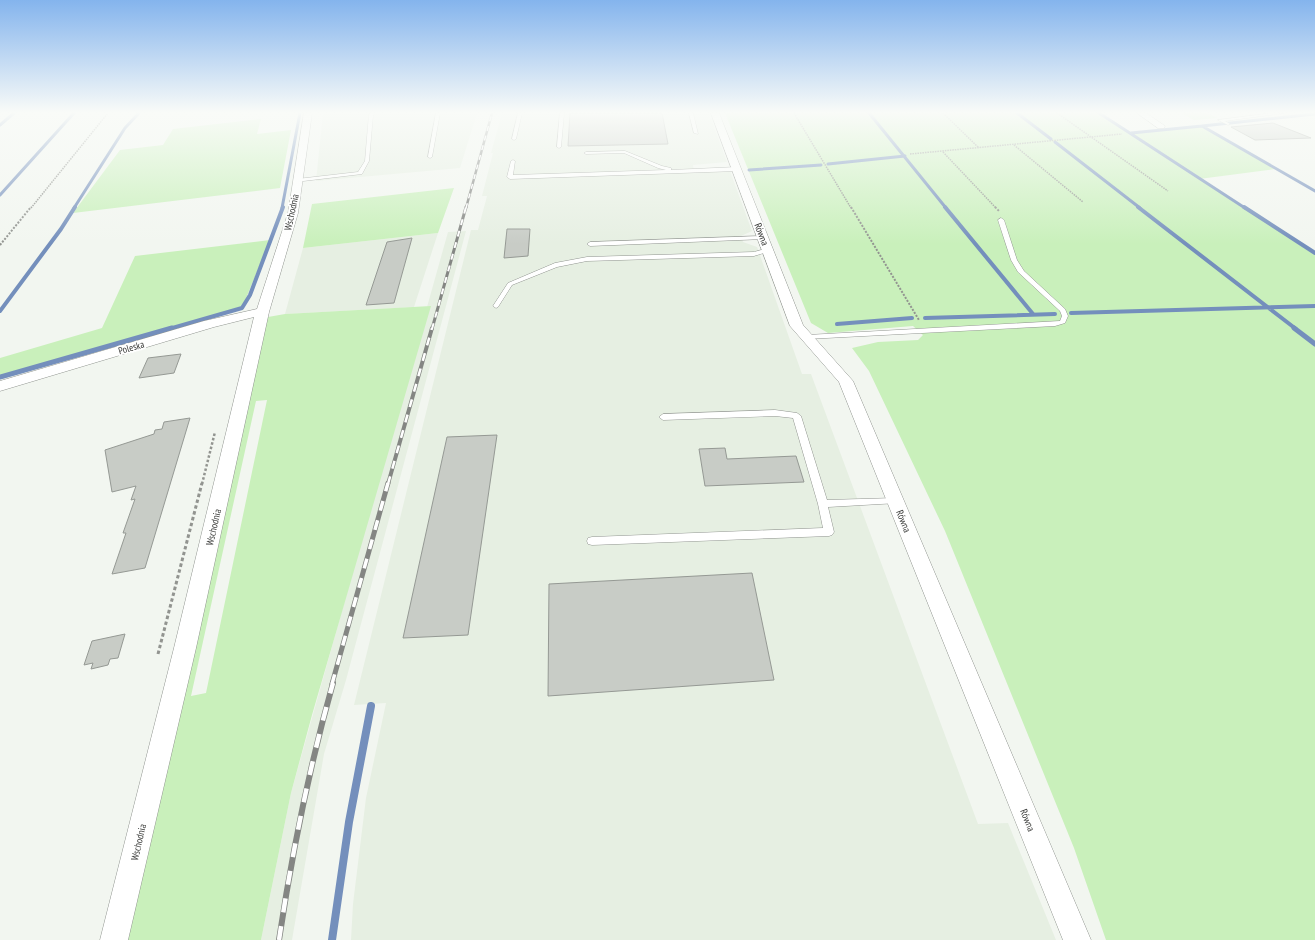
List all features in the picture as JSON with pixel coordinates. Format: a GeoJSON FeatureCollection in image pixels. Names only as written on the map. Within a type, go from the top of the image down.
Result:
{"type":"FeatureCollection","features":[{"type":"Feature","properties":{"kind":"street","name":"Wschodnia"},"geometry":{"type":"LineString","coordinates":[[114,940],[185,648],[262,312],[292,213],[301,157]]}},
{"type":"Feature","properties":{"kind":"street","name":"Równa"},"geometry":{"type":"LineString","coordinates":[[732,157],[797,326],[846,381],[1077,940]]}},
{"type":"Feature","properties":{"kind":"street","name":"Poleska"},"geometry":{"type":"LineString","coordinates":[[0,386],[209,324],[250,313],[262,312]]}},
{"type":"Feature","properties":{"kind":"lane"},"geometry":{"type":"LineString","coordinates":[[297,181],[360,173],[367,161],[367,157]]}},
{"type":"Feature","properties":{"kind":"lane"},"geometry":{"type":"LineString","coordinates":[[636,157],[660,167],[676,170]]}},
{"type":"Feature","properties":{"kind":"lane"},"geometry":{"type":"LineString","coordinates":[[513,161],[510,177],[737,169]]}},
{"type":"Feature","properties":{"kind":"lane"},"geometry":{"type":"LineString","coordinates":[[807,337],[1055,324],[1063,322],[1065,316],[1063,310],[1021,272],[1014,260],[1001,220]]}},
{"type":"Feature","properties":{"kind":"lane"},"geometry":{"type":"LineString","coordinates":[[590,244],[766,244]]}},
{"type":"Feature","properties":{"kind":"lane"},"geometry":{"type":"LineString","coordinates":[[496,306],[510,284],[555,265],[587,259],[754,254],[766,244]]}},
{"type":"Feature","properties":{"kind":"lane"},"geometry":{"type":"LineString","coordinates":[[592,541],[829,532],[824,504],[797,416],[775,413],[663,417]]}},
{"type":"Feature","properties":{"kind":"lane"},"geometry":{"type":"LineString","coordinates":[[824,504],[896,501]]}},
{"type":"Feature","properties":{"kind":"path"},"geometry":{"type":"LineString","coordinates":[[0,245],[72,157]]}},
{"type":"Feature","properties":{"kind":"path"},"geometry":{"type":"LineString","coordinates":[[821,157],[912,308]]}},
{"type":"Feature","properties":{"kind":"path"},"geometry":{"type":"LineString","coordinates":[[948,157],[998,210]]}},
{"type":"Feature","properties":{"kind":"path"},"geometry":{"type":"LineString","coordinates":[[1029,157],[1083,202]]}},
{"type":"Feature","properties":{"kind":"path"},"geometry":{"type":"LineString","coordinates":[[1119,157],[1168,191]]}},
{"type":"Feature","properties":{"kind":"path"},"geometry":{"type":"LineString","coordinates":[[158,654],[216,426]]}},
{"type":"Feature","properties":{"kind":"shaded area"},"geometry":{"type":"Polygon","coordinates":[[[318,157],[463,157],[460,168],[316,181],[318,157]]]}},
{"type":"Feature","properties":{"kind":"shaded area"},"geometry":{"type":"Polygon","coordinates":[[[492,157],[725,157],[727,162],[693,165],[694,172],[730,171],[752,231],[741,236],[743,242],[757,247],[802,374],[811,374],[978,824],[1008,823],[1056,940],[351,940],[353,904],[366,798],[386,703],[354,705],[471,230],[478,230],[487,196],[482,196],[492,157]]]}},
{"type":"Feature","properties":{"kind":"shaded area"},"geometry":{"type":"Polygon","coordinates":[[[466,231],[346,680],[324,754],[292,940],[261,940],[291,793],[448,232],[466,231]]]}},
{"type":"Feature","properties":{"kind":"shaded area"},"geometry":{"type":"Polygon","coordinates":[[[438,233],[414,307],[285,314],[303,248],[438,233]]]}},
{"type":"Feature","properties":{"kind":"green space"},"geometry":{"type":"Polygon","coordinates":[[[115,157],[286,157],[280,188],[73,213],[115,157]]]}},
{"type":"Feature","properties":{"kind":"green space"},"geometry":{"type":"Polygon","coordinates":[[[743,157],[1254,157],[1275,169],[1199,179],[1315,255],[1315,940],[1106,940],[1074,848],[945,531],[869,371],[852,348],[878,342],[918,340],[923,335],[913,326],[828,333],[811,323],[743,157]]]}},
{"type":"Feature","properties":{"kind":"green space"},"geometry":{"type":"Polygon","coordinates":[[[454,188],[438,233],[303,248],[312,204],[454,188]]]}},
{"type":"Feature","properties":{"kind":"green space"},"geometry":{"type":"Polygon","coordinates":[[[270,240],[242,308],[0,377],[0,358],[102,328],[135,256],[270,240]]]}},
{"type":"Feature","properties":{"kind":"green space"},"geometry":{"type":"Polygon","coordinates":[[[431,306],[312,715],[291,793],[261,940],[125,940],[137,896],[268,317],[285,314],[431,306]],[[267,400],[256,401],[191,696],[206,693],[267,400]]]}},
{"type":"Feature","properties":{"kind":"building"},"geometry":{"type":"Polygon","coordinates":[[[507,229],[530,229],[528,256],[504,258],[507,229]]]}},
{"type":"Feature","properties":{"kind":"building"},"geometry":{"type":"Polygon","coordinates":[[[412,238],[394,303],[366,305],[387,242],[412,238]]]}},
{"type":"Feature","properties":{"kind":"building"},"geometry":{"type":"Polygon","coordinates":[[[181,354],[174,373],[139,378],[148,358],[181,354]]]}},
{"type":"Feature","properties":{"kind":"building"},"geometry":{"type":"Polygon","coordinates":[[[190,418],[145,568],[112,574],[126,533],[123,533],[135,499],[131,500],[136,486],[112,492],[105,450],[154,434],[155,430],[162,429],[164,422],[190,418]]]}},
{"type":"Feature","properties":{"kind":"building"},"geometry":{"type":"Polygon","coordinates":[[[497,435],[468,635],[403,638],[447,437],[497,435]]]}},
{"type":"Feature","properties":{"kind":"building"},"geometry":{"type":"Polygon","coordinates":[[[725,448],[727,459],[796,456],[804,482],[705,486],[699,449],[725,448]]]}},
{"type":"Feature","properties":{"kind":"building"},"geometry":{"type":"Polygon","coordinates":[[[752,573],[774,680],[548,696],[549,584],[752,573]]]}},
{"type":"Feature","properties":{"kind":"building"},"geometry":{"type":"Polygon","coordinates":[[[125,634],[118,658],[110,659],[108,665],[91,669],[93,663],[84,665],[92,641],[125,634]]]}},
{"type":"Feature","properties":{"kind":"waterway"},"geometry":{"type":"LineString","coordinates":[[0,195],[34,157]]}},
{"type":"Feature","properties":{"kind":"waterway"},"geometry":{"type":"LineString","coordinates":[[74,208],[107,157]]}},
{"type":"Feature","properties":{"kind":"waterway"},"geometry":{"type":"LineString","coordinates":[[282,208],[292,157]]}},
{"type":"Feature","properties":{"kind":"waterway"},"geometry":{"type":"LineString","coordinates":[[828,164],[897,157]]}},
{"type":"Feature","properties":{"kind":"waterway"},"geometry":{"type":"LineString","coordinates":[[905,157],[946,208]]}},
{"type":"Feature","properties":{"kind":"waterway"},"geometry":{"type":"LineString","coordinates":[[1074,157],[1140,208]]}},
{"type":"Feature","properties":{"kind":"waterway"},"geometry":{"type":"LineString","coordinates":[[1166,157],[1245,208]]}},
{"type":"Feature","properties":{"kind":"waterway"},"geometry":{"type":"LineString","coordinates":[[1256,157],[1315,191]]}},
{"type":"Feature","properties":{"kind":"waterway"},"geometry":{"type":"LineString","coordinates":[[749,170],[821,165]]}},
{"type":"Feature","properties":{"kind":"waterway"},"geometry":{"type":"LineString","coordinates":[[0,311],[61,229],[75,207]]}},
{"type":"Feature","properties":{"kind":"waterway"},"geometry":{"type":"LineString","coordinates":[[169,329],[242,308],[250,295],[283,207]]}},
{"type":"Feature","properties":{"kind":"waterway"},"geometry":{"type":"LineString","coordinates":[[945,207],[1033,314]]}},
{"type":"Feature","properties":{"kind":"waterway"},"geometry":{"type":"LineString","coordinates":[[1138,207],[1268,307]]}},
{"type":"Feature","properties":{"kind":"waterway"},"geometry":{"type":"LineString","coordinates":[[1244,207],[1315,253]]}},
{"type":"Feature","properties":{"kind":"waterway"},"geometry":{"type":"LineString","coordinates":[[1268,307],[1315,306]]}},
{"type":"Feature","properties":{"kind":"waterway"},"geometry":{"type":"LineString","coordinates":[[1071,313],[1268,307]]}},
{"type":"Feature","properties":{"kind":"waterway"},"geometry":{"type":"LineString","coordinates":[[1268,307],[1296,329]]}},
{"type":"Feature","properties":{"kind":"waterway"},"geometry":{"type":"LineString","coordinates":[[925,318],[1055,314]]}},
{"type":"Feature","properties":{"kind":"waterway"},"geometry":{"type":"LineString","coordinates":[[837,324],[912,318]]}},
{"type":"Feature","properties":{"kind":"waterway"},"geometry":{"type":"LineString","coordinates":[[0,377],[172,328]]}},
{"type":"Feature","properties":{"kind":"waterway"},"geometry":{"type":"LineString","coordinates":[[1294,328],[1315,344]]}},
{"type":"Feature","properties":{"kind":"waterway"},"geometry":{"type":"LineString","coordinates":[[332,940],[349,822],[371,706]]}},
{"type":"Feature","properties":{"kind":"railway"},"geometry":{"type":"LineString","coordinates":[[466,208],[480,157]]}},
{"type":"Feature","properties":{"kind":"railway"},"geometry":{"type":"LineString","coordinates":[[432,329],[466,207]]}},
{"type":"Feature","properties":{"kind":"railway"},"geometry":{"type":"LineString","coordinates":[[388,484],[432,328]]}},
{"type":"Feature","properties":{"kind":"railway"},"geometry":{"type":"LineString","coordinates":[[332,684],[388,483]]}},
{"type":"Feature","properties":{"kind":"railway"},"geometry":{"type":"LineString","coordinates":[[279,940],[302,811],[316,747],[333,683]]}}]}
